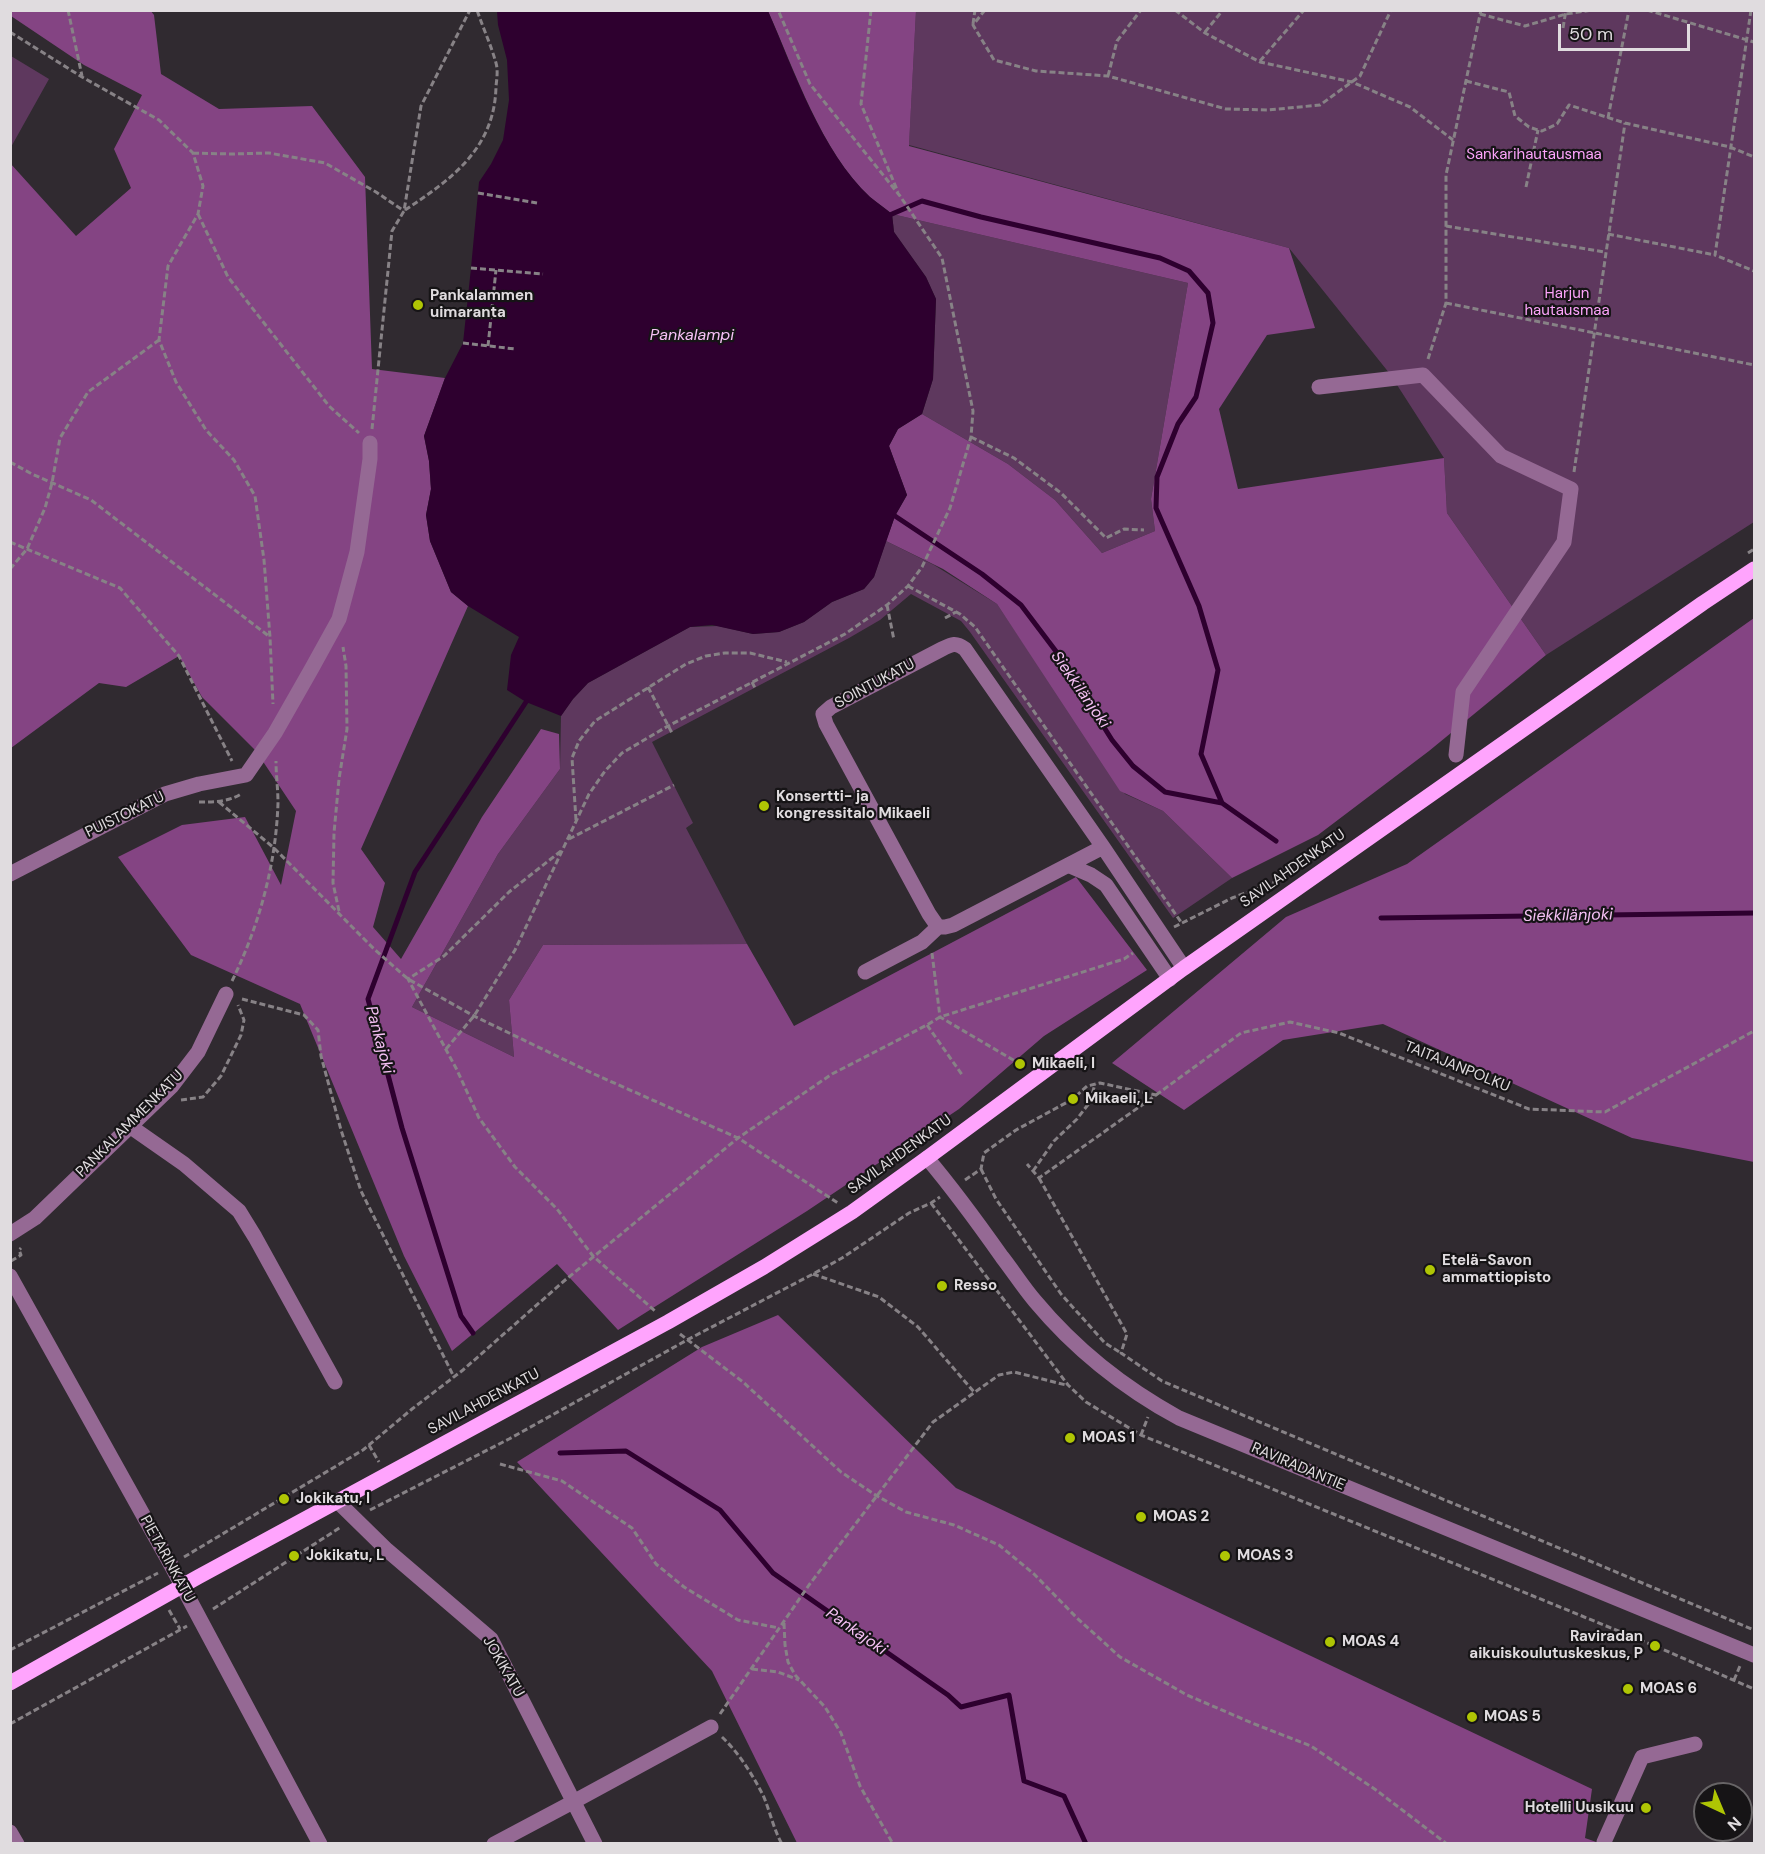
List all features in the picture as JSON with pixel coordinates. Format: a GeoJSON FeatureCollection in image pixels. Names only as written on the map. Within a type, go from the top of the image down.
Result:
{"type":"FeatureCollection","features":[{"type":"Feature","properties":{"kind":"main road","name":"SAVILAHDENKATU"},"geometry":{"type":"LineString","coordinates":[[10,1683],[182,1586],[668,1322],[764,1267],[852,1212],[1184,968],[1703,603],[1755,570]]}},
{"type":"Feature","properties":{"kind":"street"},"geometry":{"type":"LineString","coordinates":[[1319,387],[1423,375],[1501,456],[1571,489],[1564,542],[1463,692],[1456,755]]}},
{"type":"Feature","properties":{"kind":"street"},"geometry":{"type":"LineString","coordinates":[[243,775],[275,733],[339,619],[357,552],[370,443]]}},
{"type":"Feature","properties":{"kind":"street","name":"SOINTUKATU"},"geometry":{"type":"LineString","coordinates":[[938,927],[928,914],[826,724],[824,714],[831,707],[954,644],[965,649],[1184,968]]}},
{"type":"Feature","properties":{"kind":"street","name":"PUISTOKATU"},"geometry":{"type":"LineString","coordinates":[[10,874],[165,794],[243,775]]}},
{"type":"Feature","properties":{"kind":"street"},"geometry":{"type":"LineString","coordinates":[[865,972],[922,942],[938,927],[953,925],[1103,847]]}},
{"type":"Feature","properties":{"kind":"street"},"geometry":{"type":"LineString","coordinates":[[1068,865],[1091,875],[1106,885],[1170,979]]}},
{"type":"Feature","properties":{"kind":"street","name":"PANKALAMMENKATU"},"geometry":{"type":"LineString","coordinates":[[10,1234],[34,1218],[172,1086],[198,1052],[226,994]]}},
{"type":"Feature","properties":{"kind":"street"},"geometry":{"type":"LineString","coordinates":[[131,1127],[184,1164],[239,1211],[335,1382]]}},
{"type":"Feature","properties":{"kind":"street","name":"RAVIRADANTIE"},"geometry":{"type":"LineString","coordinates":[[927,1158],[952,1188],[1034,1300],[1071,1340],[1110,1374],[1154,1404],[1190,1423],[1755,1655]]}},
{"type":"Feature","properties":{"kind":"street","name":"PIETARINKATU"},"geometry":{"type":"LineString","coordinates":[[10,1276],[171,1565],[320,1844]]}},
{"type":"Feature","properties":{"kind":"street","name":"JOKIKATU"},"geometry":{"type":"LineString","coordinates":[[338,1502],[387,1550],[491,1639],[595,1844]]}},
{"type":"Feature","properties":{"kind":"street"},"geometry":{"type":"LineString","coordinates":[[494,1844],[711,1727]]}},
{"type":"Feature","properties":{"kind":"street"},"geometry":{"type":"LineString","coordinates":[[1604,1842],[1642,1757],[1695,1744]]}},
{"type":"Feature","properties":{"kind":"street"},"geometry":{"type":"LineString","coordinates":[[10,1832],[17,1844]]}},
{"type":"Feature","properties":{"kind":"path"},"geometry":{"type":"LineString","coordinates":[[68,10],[82,77]]}},
{"type":"Feature","properties":{"kind":"path"},"geometry":{"type":"LineString","coordinates":[[370,443],[392,231],[404,211],[421,106],[470,10]]}},
{"type":"Feature","properties":{"kind":"path"},"geometry":{"type":"LineString","coordinates":[[404,211],[431,193],[464,165],[484,138],[496,100],[497,65],[477,10]]}},
{"type":"Feature","properties":{"kind":"path"},"geometry":{"type":"LineString","coordinates":[[446,1049],[474,1016],[515,950],[589,794],[605,771],[622,753],[668,726],[846,634],[887,605],[908,586],[922,567],[950,508],[971,437],[973,411],[942,258],[900,196],[810,84],[778,10]]}},
{"type":"Feature","properties":{"kind":"path"},"geometry":{"type":"LineString","coordinates":[[871,10],[861,104],[900,196]]}},
{"type":"Feature","properties":{"kind":"path"},"geometry":{"type":"LineString","coordinates":[[975,10],[973,25],[994,60],[1036,71],[1108,76],[1226,109],[1268,110],[1320,105],[1360,76],[1391,10]]}},
{"type":"Feature","properties":{"kind":"path"},"geometry":{"type":"LineString","coordinates":[[973,25],[985,10]]}},
{"type":"Feature","properties":{"kind":"path"},"geometry":{"type":"LineString","coordinates":[[1108,76],[1117,41],[1141,10]]}},
{"type":"Feature","properties":{"kind":"path"},"geometry":{"type":"LineString","coordinates":[[1175,10],[1204,33],[1260,62],[1352,82],[1410,107],[1453,140]]}},
{"type":"Feature","properties":{"kind":"path"},"geometry":{"type":"LineString","coordinates":[[1204,33],[1223,10]]}},
{"type":"Feature","properties":{"kind":"path"},"geometry":{"type":"LineString","coordinates":[[1260,62],[1304,10]]}},
{"type":"Feature","properties":{"kind":"path"},"geometry":{"type":"LineString","coordinates":[[1423,375],[1446,303],[1446,175],[1480,12],[1525,26],[1566,12],[1593,10]]}},
{"type":"Feature","properties":{"kind":"path"},"geometry":{"type":"LineString","coordinates":[[1608,118],[1629,10]]}},
{"type":"Feature","properties":{"kind":"path"},"geometry":{"type":"LineString","coordinates":[[1647,10],[1755,42]]}},
{"type":"Feature","properties":{"kind":"path"},"geometry":{"type":"LineString","coordinates":[[1715,255],[1751,10]]}},
{"type":"Feature","properties":{"kind":"path"},"geometry":{"type":"LineString","coordinates":[[1563,28],[1566,12]]}},
{"type":"Feature","properties":{"kind":"path"},"geometry":{"type":"LineString","coordinates":[[10,32],[82,77],[159,120],[193,153],[203,186],[198,214],[168,266],[159,340],[176,382],[206,430],[234,460],[255,496],[264,560],[270,638],[278,803],[274,848],[263,904],[241,963],[226,994]]}},
{"type":"Feature","properties":{"kind":"path"},"geometry":{"type":"LineString","coordinates":[[1466,81],[1509,92],[1515,116],[1529,127],[1542,131],[1557,124],[1569,105],[1625,123],[1730,147],[1755,157]]}},
{"type":"Feature","properties":{"kind":"path"},"geometry":{"type":"LineString","coordinates":[[1571,489],[1625,123]]}},
{"type":"Feature","properties":{"kind":"path"},"geometry":{"type":"LineString","coordinates":[[1526,187],[1539,130]]}},
{"type":"Feature","properties":{"kind":"path"},"geometry":{"type":"LineString","coordinates":[[193,153],[269,153],[325,164],[376,192],[404,211]]}},
{"type":"Feature","properties":{"kind":"path"},"geometry":{"type":"LineString","coordinates":[[478,193],[537,203]]}},
{"type":"Feature","properties":{"kind":"path"},"geometry":{"type":"LineString","coordinates":[[198,214],[228,277],[328,406],[370,443]]}},
{"type":"Feature","properties":{"kind":"path"},"geometry":{"type":"LineString","coordinates":[[1446,226],[1605,252]]}},
{"type":"Feature","properties":{"kind":"path"},"geometry":{"type":"LineString","coordinates":[[1608,234],[1715,255],[1755,271]]}},
{"type":"Feature","properties":{"kind":"path"},"geometry":{"type":"LineString","coordinates":[[471,268],[543,274]]}},
{"type":"Feature","properties":{"kind":"path"},"geometry":{"type":"LineString","coordinates":[[488,346],[496,270]]}},
{"type":"Feature","properties":{"kind":"path"},"geometry":{"type":"LineString","coordinates":[[1446,303],[1755,365]]}},
{"type":"Feature","properties":{"kind":"path"},"geometry":{"type":"LineString","coordinates":[[10,569],[27,549],[45,508],[60,438],[88,392],[159,340]]}},
{"type":"Feature","properties":{"kind":"path"},"geometry":{"type":"LineString","coordinates":[[463,343],[515,349]]}},
{"type":"Feature","properties":{"kind":"path"},"geometry":{"type":"LineString","coordinates":[[971,437],[1014,458],[1061,493],[1106,538],[1124,529],[1144,530]]}},
{"type":"Feature","properties":{"kind":"path"},"geometry":{"type":"LineString","coordinates":[[10,462],[90,500],[270,638]]}},
{"type":"Feature","properties":{"kind":"path"},"geometry":{"type":"LineString","coordinates":[[10,542],[120,588],[179,656],[243,775]]}},
{"type":"Feature","properties":{"kind":"path"},"geometry":{"type":"LineString","coordinates":[[908,586],[956,612],[975,627],[1181,922]]}},
{"type":"Feature","properties":{"kind":"path"},"geometry":{"type":"LineString","coordinates":[[887,605],[894,640]]}},
{"type":"Feature","properties":{"kind":"path"},"geometry":{"type":"LineString","coordinates":[[945,618],[956,612]]}},
{"type":"Feature","properties":{"kind":"path"},"geometry":{"type":"LineString","coordinates":[[339,619],[346,666],[347,729],[334,833],[333,883],[340,914]]}},
{"type":"Feature","properties":{"kind":"path"},"geometry":{"type":"LineString","coordinates":[[576,821],[572,758],[579,741],[596,721],[686,664],[706,656],[750,653],[789,662]]}},
{"type":"Feature","properties":{"kind":"path"},"geometry":{"type":"LineString","coordinates":[[752,682],[755,688]]}},
{"type":"Feature","properties":{"kind":"path"},"geometry":{"type":"LineString","coordinates":[[648,687],[672,733]]}},
{"type":"Feature","properties":{"kind":"path"},"geometry":{"type":"LineString","coordinates":[[567,840],[674,785]]}},
{"type":"Feature","properties":{"kind":"path"},"geometry":{"type":"LineString","coordinates":[[219,802],[274,848],[391,966],[408,979],[474,1016],[594,1074],[738,1138],[852,1212]]}},
{"type":"Feature","properties":{"kind":"path"},"geometry":{"type":"LineString","coordinates":[[408,979],[444,956],[509,892],[561,851]]}},
{"type":"Feature","properties":{"kind":"path"},"geometry":{"type":"LineString","coordinates":[[932,953],[940,1017],[1020,1064]]}},
{"type":"Feature","properties":{"kind":"path"},"geometry":{"type":"LineString","coordinates":[[408,979],[446,1049],[479,1118],[515,1167],[556,1209],[594,1256],[687,1340],[743,1382],[841,1472],[906,1512],[954,1525],[999,1545],[1034,1574],[1120,1657],[1187,1695],[1311,1746],[1377,1790],[1447,1844]]}},
{"type":"Feature","properties":{"kind":"path"},"geometry":{"type":"LineString","coordinates":[[242,999],[304,1015],[318,1030],[321,1056],[361,1191],[454,1377]]}},
{"type":"Feature","properties":{"kind":"path","name":"TAITAJANPOLKU"},"geometry":{"type":"LineString","coordinates":[[1039,1178],[1241,1033],[1290,1022],[1339,1033],[1529,1109],[1605,1112],[1755,1031]]}},
{"type":"Feature","properties":{"kind":"path"},"geometry":{"type":"LineString","coordinates":[[927,1025],[963,1076]]}},
{"type":"Feature","properties":{"kind":"path"},"geometry":{"type":"LineString","coordinates":[[1156,1095],[1100,1083],[1087,1086],[1073,1099],[1016,1130],[984,1153],[981,1169],[996,1199],[1062,1294],[1105,1343],[1162,1381],[1755,1630]]}},
{"type":"Feature","properties":{"kind":"path"},"geometry":{"type":"LineString","coordinates":[[1033,1171],[1054,1141],[1077,1119],[1090,1102],[1095,1084]]}},
{"type":"Feature","properties":{"kind":"path"},"geometry":{"type":"LineString","coordinates":[[1027,1164],[1039,1178],[1127,1334],[1121,1353]]}},
{"type":"Feature","properties":{"kind":"path"},"geometry":{"type":"LineString","coordinates":[[355,1518],[509,1439],[687,1340],[842,1258],[909,1213],[932,1203],[981,1169]]}},
{"type":"Feature","properties":{"kind":"path"},"geometry":{"type":"LineString","coordinates":[[813,1274],[879,1297],[918,1328],[974,1392]]}},
{"type":"Feature","properties":{"kind":"path"},"geometry":{"type":"LineString","coordinates":[[10,1650],[171,1565],[363,1450],[463,1370],[512,1326]]}},
{"type":"Feature","properties":{"kind":"path"},"geometry":{"type":"LineString","coordinates":[[782,1844],[776,1834],[763,1796],[736,1751],[711,1727],[809,1585],[933,1422],[999,1375],[1014,1372],[1068,1385]]}},
{"type":"Feature","properties":{"kind":"path"},"geometry":{"type":"LineString","coordinates":[[500,1464],[562,1481],[632,1528],[656,1564],[684,1587],[738,1620],[779,1629]]}},
{"type":"Feature","properties":{"kind":"path"},"geometry":{"type":"LineString","coordinates":[[784,1622],[788,1662],[799,1680],[825,1707],[841,1733],[860,1786],[892,1844]]}},
{"type":"Feature","properties":{"kind":"path"},"geometry":{"type":"LineString","coordinates":[[752,1669],[778,1672],[799,1680]]}},
{"type":"Feature","properties":{"kind":"green space","name":"Harjun hautausmaa"},"geometry":{"type":"Polygon","coordinates":[[[916,11],[1754,11],[1754,522],[1546,655],[1447,513],[1444,458],[1390,374],[1289,248],[909,145],[916,11]]]}},
{"type":"Feature","properties":{"kind":"green space"},"geometry":{"type":"Polygon","coordinates":[[[11,56],[49,79],[11,147],[11,56]]]}},
{"type":"Feature","properties":{"kind":"green space"},"geometry":{"type":"Polygon","coordinates":[[[892,214],[1188,283],[1151,499],[1155,531],[1102,553],[1055,500],[1008,464],[922,414],[933,379],[936,299],[926,277],[894,232],[892,214]]]}},
{"type":"Feature","properties":{"kind":"green space"},"geometry":{"type":"Polygon","coordinates":[[[886,541],[934,565],[997,604],[1125,794],[1163,811],[1232,878],[1173,918],[970,632],[961,621],[911,594],[880,620],[849,638],[652,742],[693,823],[686,828],[747,944],[543,945],[509,1000],[514,1057],[412,1007],[498,854],[560,769],[561,716],[588,683],[690,627],[718,626],[753,634],[779,632],[804,622],[832,602],[864,589],[874,577],[886,541]]]}},
{"type":"Feature","properties":{"kind":"shaded area"},"geometry":{"type":"Polygon","coordinates":[[[150,10],[154,15],[161,74],[219,109],[312,106],[365,177],[372,369],[445,378],[424,436],[431,489],[426,515],[430,541],[451,592],[468,606],[361,849],[385,883],[373,927],[401,959],[482,817],[541,729],[559,734],[560,769],[498,854],[412,1007],[514,1057],[509,1000],[543,945],[747,944],[794,1026],[1076,877],[1147,970],[1044,1036],[959,1109],[807,1211],[618,1330],[557,1264],[452,1351],[404,1256],[300,1004],[191,955],[118,857],[182,825],[245,817],[281,885],[296,811],[256,751],[202,697],[179,656],[126,687],[99,683],[11,748],[10,163],[76,236],[131,188],[114,149],[142,95],[84,65],[11,16],[11,11],[150,10]]]}},
{"type":"Feature","properties":{"kind":"shaded area"},"geometry":{"type":"Polygon","coordinates":[[[768,11],[916,11],[909,146],[1289,248],[1315,328],[1267,335],[1219,409],[1238,489],[1444,458],[1447,513],[1546,655],[1429,751],[1318,835],[1232,878],[1163,811],[1120,791],[997,604],[943,569],[886,541],[895,516],[907,495],[889,446],[898,429],[922,414],[1008,464],[1055,500],[1102,553],[1155,531],[1151,499],[1188,283],[892,214],[870,197],[837,157],[799,84],[768,11]]]}},
{"type":"Feature","properties":{"kind":"shaded area"},"geometry":{"type":"Polygon","coordinates":[[[1754,618],[1754,1162],[1632,1138],[1383,1024],[1283,1040],[1184,1110],[1112,1063],[1286,917],[1407,864],[1754,618]]]}},
{"type":"Feature","properties":{"kind":"shaded area"},"geometry":{"type":"Polygon","coordinates":[[[778,1315],[956,1488],[1592,1789],[1585,1838],[1599,1843],[797,1843],[712,1671],[517,1462],[702,1347],[778,1315]]]}},
{"type":"Feature","properties":{"kind":"water","name":"Pankalampi"},"geometry":{"type":"Polygon","coordinates":[[[497,11],[768,11],[823,134],[853,178],[870,197],[892,214],[894,232],[926,277],[936,299],[933,379],[922,414],[898,429],[889,446],[907,495],[895,516],[874,577],[864,589],[832,602],[804,622],[779,632],[753,634],[712,625],[690,627],[588,683],[561,716],[526,702],[507,690],[511,655],[519,637],[468,606],[451,592],[430,541],[426,515],[431,489],[424,436],[445,378],[463,343],[479,182],[503,140],[509,100],[507,60],[498,25],[497,11]]]}},
{"type":"Feature","properties":{"kind":"waterway"},"geometry":{"type":"LineString","coordinates":[[892,214],[922,201],[981,217],[1160,258],[1189,271],[1208,293],[1213,323],[1196,397],[1178,424],[1157,477],[1156,508],[1199,606],[1218,670],[1201,754],[1222,803]]}},
{"type":"Feature","properties":{"kind":"waterway","name":"Siekkilänjoki"},"geometry":{"type":"LineString","coordinates":[[895,516],[982,574],[1021,605],[1058,654],[1112,740],[1133,766],[1165,792],[1222,803],[1276,841]]}},
{"type":"Feature","properties":{"kind":"waterway","name":"Pankajoki"},"geometry":{"type":"LineString","coordinates":[[473,1333],[461,1316],[402,1128],[368,999],[415,872],[526,702]]}},
{"type":"Feature","properties":{"kind":"waterway","name":"Siekkilänjoki"},"geometry":{"type":"LineString","coordinates":[[1381,918],[1754,913]]}},
{"type":"Feature","properties":{"kind":"waterway","name":"Pankajoki"},"geometry":{"type":"LineString","coordinates":[[560,1453],[626,1451],[720,1510],[773,1573],[948,1695],[961,1707],[1009,1695],[1024,1781],[1064,1796],[1086,1844]]}},
{"type":"Feature","properties":{"kind":"place","name":"Pankalammen uimaranta"},"geometry":{"type":"Point","coordinates":[418,305]}},
{"type":"Feature","properties":{"kind":"place","name":"Konsertti- ja kongressitalo Mikaeli"},"geometry":{"type":"Point","coordinates":[764,806]}},
{"type":"Feature","properties":{"kind":"place","name":"Mikaeli, I"},"geometry":{"type":"Point","coordinates":[1020,1064]}},
{"type":"Feature","properties":{"kind":"place","name":"Mikaeli, L"},"geometry":{"type":"Point","coordinates":[1073,1099]}},
{"type":"Feature","properties":{"kind":"place","name":"Etelä-Savon ammattiopisto"},"geometry":{"type":"Point","coordinates":[1430,1270]}},
{"type":"Feature","properties":{"kind":"place","name":"Resso"},"geometry":{"type":"Point","coordinates":[942,1286]}},
{"type":"Feature","properties":{"kind":"place","name":"MOAS 1"},"geometry":{"type":"Point","coordinates":[1070,1438]}},
{"type":"Feature","properties":{"kind":"place","name":"Jokikatu, I"},"geometry":{"type":"Point","coordinates":[284,1499]}},
{"type":"Feature","properties":{"kind":"place","name":"MOAS 2"},"geometry":{"type":"Point","coordinates":[1141,1517]}},
{"type":"Feature","properties":{"kind":"place","name":"Jokikatu, L"},"geometry":{"type":"Point","coordinates":[294,1556]}},
{"type":"Feature","properties":{"kind":"place","name":"MOAS 3"},"geometry":{"type":"Point","coordinates":[1225,1556]}},
{"type":"Feature","properties":{"kind":"place","name":"MOAS 4"},"geometry":{"type":"Point","coordinates":[1330,1642]}},
{"type":"Feature","properties":{"kind":"place","name":"Raviradan aikuiskoulutuskeskus, P"},"geometry":{"type":"Point","coordinates":[1655,1646]}},
{"type":"Feature","properties":{"kind":"place","name":"MOAS 6"},"geometry":{"type":"Point","coordinates":[1628,1689]}},
{"type":"Feature","properties":{"kind":"place","name":"MOAS 5"},"geometry":{"type":"Point","coordinates":[1472,1717]}},
{"type":"Feature","properties":{"kind":"place","name":"Hotelli Uusikuu"},"geometry":{"type":"Point","coordinates":[1646,1808]}},
{"type":"Feature","properties":{"kind":"park label","name":"Sankarihautausmaa"},"geometry":{"type":"Point","coordinates":[1534,155]}}]}
